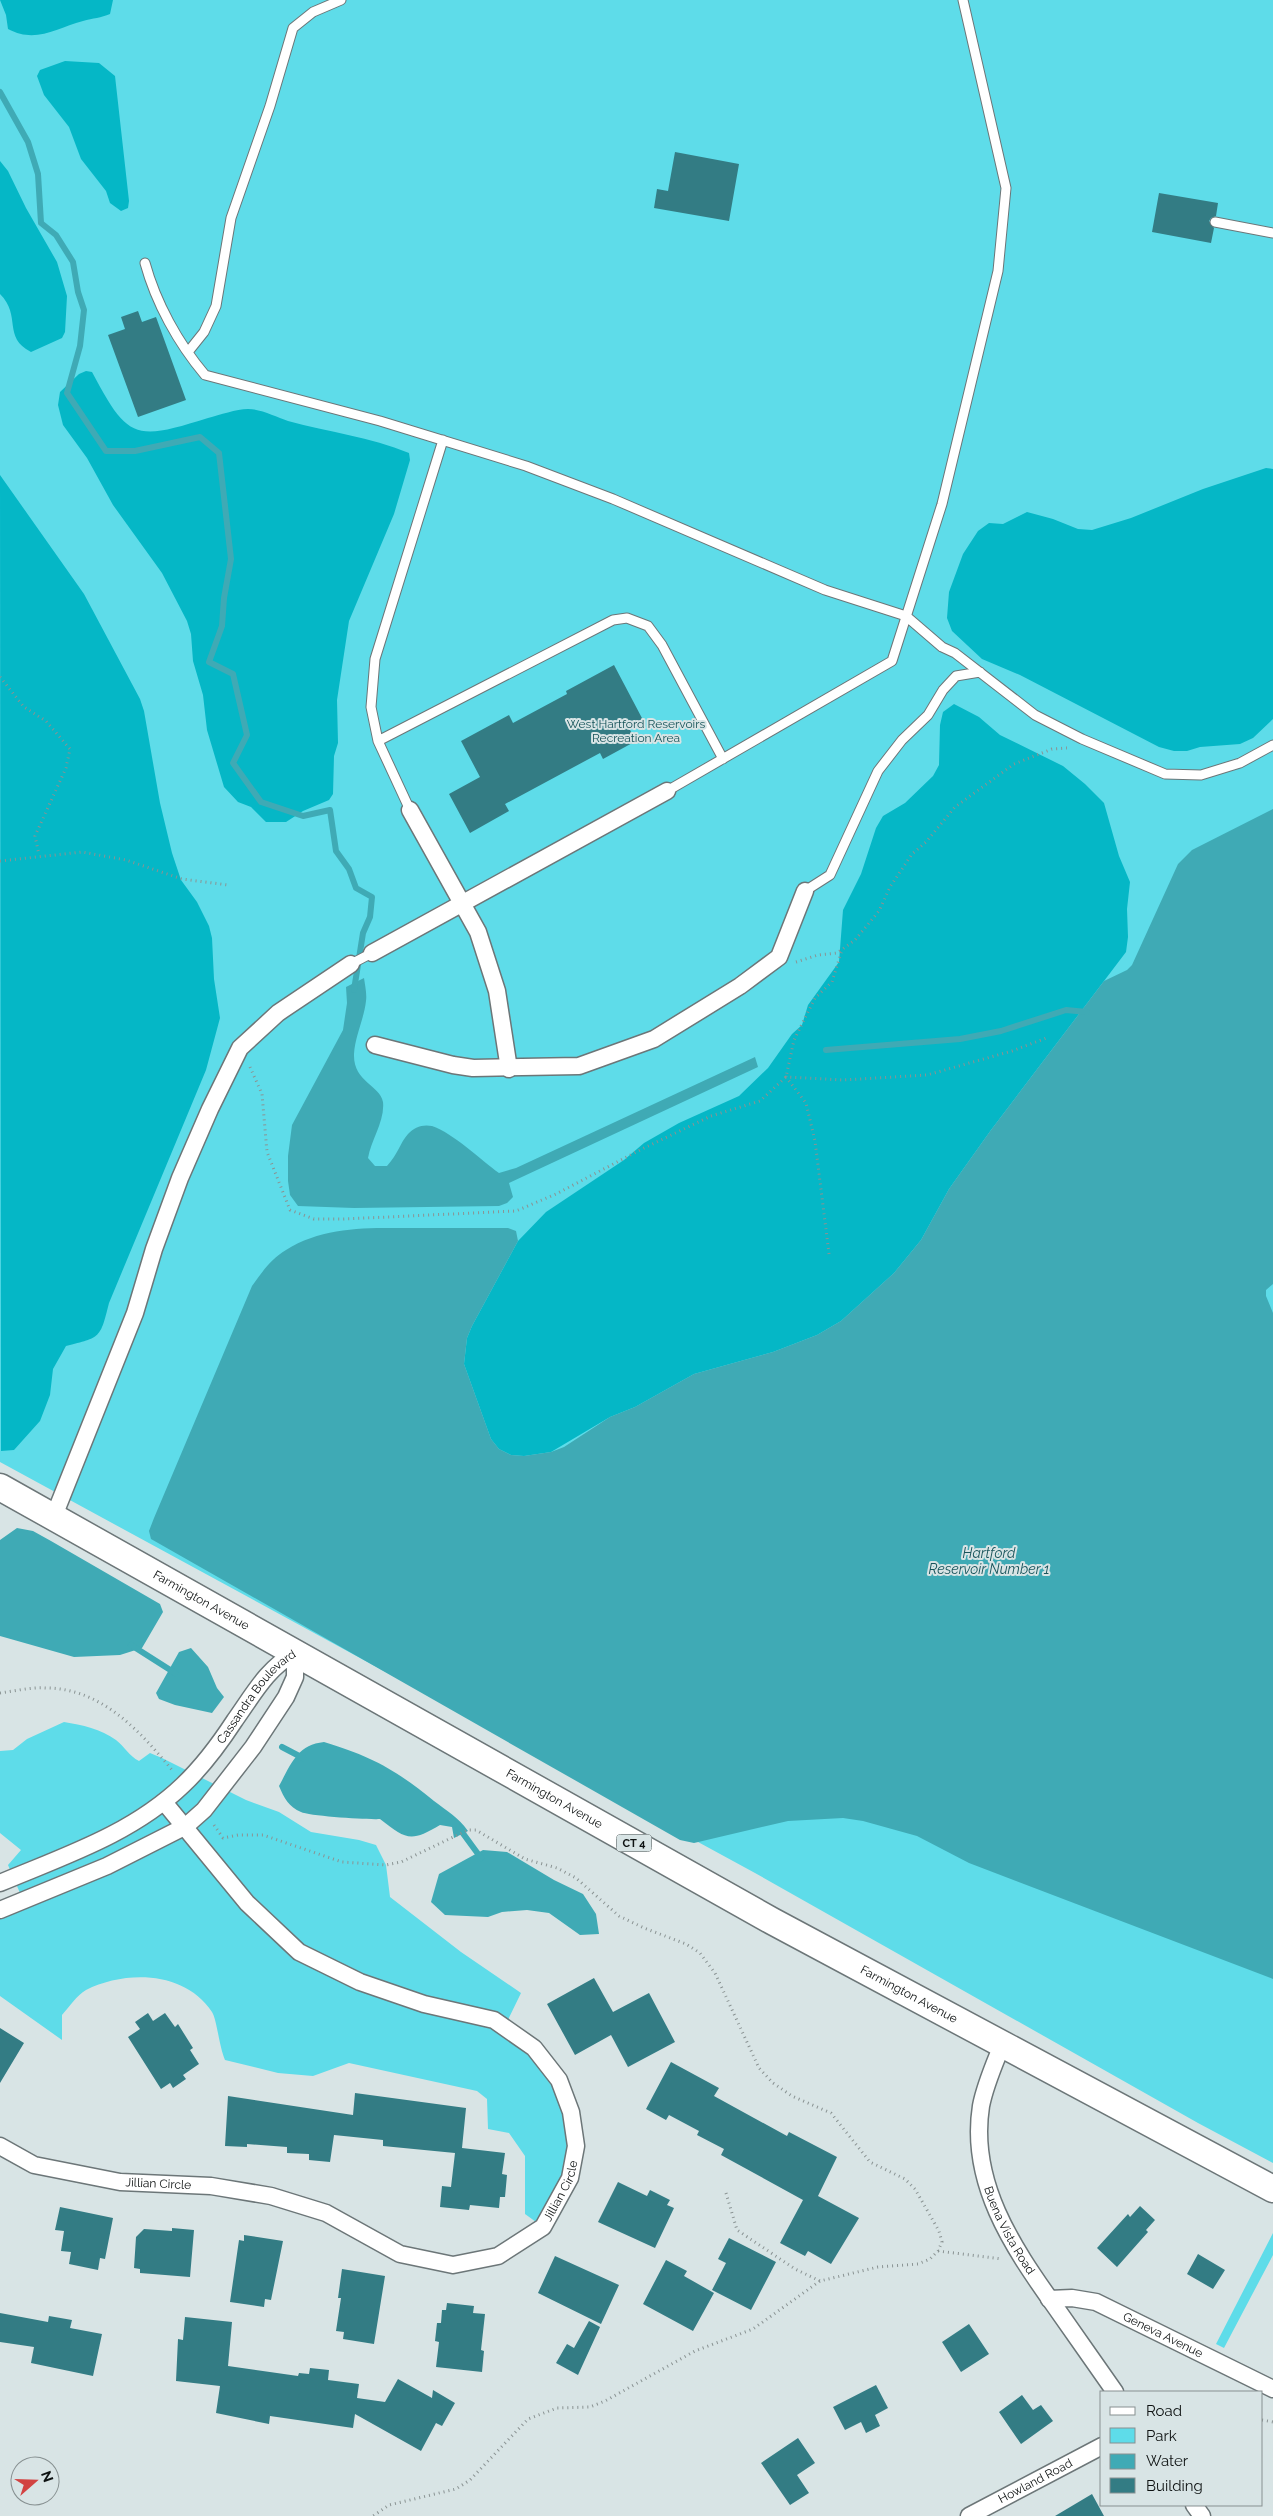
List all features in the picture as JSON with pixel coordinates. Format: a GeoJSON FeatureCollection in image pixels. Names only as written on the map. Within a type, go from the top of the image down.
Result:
{"type":"FeatureCollection","features":[{"type":"Feature","properties":{"kind":"main road","name":"Farmington Avenue"},"geometry":{"type":"LineString","coordinates":[[0,1487],[764,1916],[1273,2189]]}},
{"type":"Feature","properties":{"kind":"street"},"geometry":{"type":"LineString","coordinates":[[372,953],[667,791]]}},
{"type":"Feature","properties":{"kind":"street"},"geometry":{"type":"LineString","coordinates":[[410,810],[478,932],[497,991],[509,1069]]}},
{"type":"Feature","properties":{"kind":"street"},"geometry":{"type":"LineString","coordinates":[[375,1045],[453,1065],[509,1069],[579,1066],[654,1039],[740,986],[779,957],[805,891]]}},
{"type":"Feature","properties":{"kind":"street"},"geometry":{"type":"LineString","coordinates":[[54,1516],[135,1312],[154,1250],[180,1178],[210,1108],[240,1048],[278,1013],[351,964]]}},
{"type":"Feature","properties":{"kind":"street","name":"Cassandra Boulevard"},"geometry":{"type":"LineString","coordinates":[[0,1883],[128,1828],[164,1802],[211,1755],[268,1674],[280,1662],[295,1653]]}},
{"type":"Feature","properties":{"kind":"street","name":"Cassandra Boulevard"},"geometry":{"type":"LineString","coordinates":[[0,1910],[107,1866],[186,1826],[204,1810],[253,1747],[286,1697],[295,1677],[295,1653]]}},
{"type":"Feature","properties":{"kind":"street","name":"Jillian Circle"},"geometry":{"type":"LineString","coordinates":[[0,2146],[34,2165],[120,2182],[211,2186],[271,2196],[326,2213],[400,2254],[453,2265],[498,2256],[542,2227],[570,2178],[576,2146],[571,2112],[559,2080],[534,2048],[494,2020],[424,2004],[360,1982],[299,1952],[247,1903],[186,1826],[164,1802]]}},
{"type":"Feature","properties":{"kind":"street","name":"Buena Vista Road"},"geometry":{"type":"LineString","coordinates":[[1002,2045],[984,2092],[980,2136],[987,2184],[995,2210],[1022,2260],[1114,2391]]}},
{"type":"Feature","properties":{"kind":"street","name":"Geneva Avenue"},"geometry":{"type":"LineString","coordinates":[[1049,2299],[1072,2298],[1096,2302],[1273,2389]]}},
{"type":"Feature","properties":{"kind":"street","name":"Howland Road"},"geometry":{"type":"LineString","coordinates":[[969,2516],[1100,2447]]}},
{"type":"Feature","properties":{"kind":"lane"},"geometry":{"type":"LineString","coordinates":[[188,352],[204,332],[216,306],[231,218],[270,106],[293,28],[313,12],[341,0]]}},
{"type":"Feature","properties":{"kind":"lane"},"geometry":{"type":"LineString","coordinates":[[667,791],[892,660],[942,504],[998,272],[1006,188],[963,0]]}},
{"type":"Feature","properties":{"kind":"lane"},"geometry":{"type":"LineString","coordinates":[[1215,222],[1273,233]]}},
{"type":"Feature","properties":{"kind":"lane"},"geometry":{"type":"LineString","coordinates":[[145,263],[152,288],[188,352],[205,375],[380,420],[526,466],[649,514],[825,590],[906,616],[942,647],[955,652],[1035,715],[1103,748],[1165,774],[1201,774],[1240,763],[1273,745]]}},
{"type":"Feature","properties":{"kind":"lane"},"geometry":{"type":"LineString","coordinates":[[410,810],[378,741],[371,707],[374,659],[443,440]]}},
{"type":"Feature","properties":{"kind":"lane"},"geometry":{"type":"LineString","coordinates":[[378,741],[613,620],[627,618],[648,626],[662,645],[723,759]]}},
{"type":"Feature","properties":{"kind":"lane"},"geometry":{"type":"LineString","coordinates":[[805,891],[830,874],[878,771],[902,740],[928,715],[943,690],[956,676],[980,672]]}},
{"type":"Feature","properties":{"kind":"lane"},"geometry":{"type":"LineString","coordinates":[[351,964],[372,953]]}},
{"type":"Feature","properties":{"kind":"path"},"geometry":{"type":"LineString","coordinates":[[0,677],[24,707],[46,720],[70,749],[66,768],[35,836],[39,855]]}},
{"type":"Feature","properties":{"kind":"path"},"geometry":{"type":"LineString","coordinates":[[768,965],[798,962],[818,955],[837,954],[855,940],[879,911],[890,887],[912,854],[926,842],[955,807],[1014,764],[1029,756],[1052,749],[1103,748]]}},
{"type":"Feature","properties":{"kind":"path"},"geometry":{"type":"LineString","coordinates":[[0,861],[39,855],[82,852],[126,860],[182,879],[228,885]]}},
{"type":"Feature","properties":{"kind":"path"},"geometry":{"type":"LineString","coordinates":[[240,1048],[262,1094],[267,1152],[290,1210],[314,1218],[344,1219],[516,1211],[556,1194],[640,1150],[711,1116],[760,1100],[786,1077],[794,1040],[815,998],[832,982],[842,950]]}},
{"type":"Feature","properties":{"kind":"path"},"geometry":{"type":"LineString","coordinates":[[786,1077],[843,1080],[927,1075],[1012,1051],[1049,1037]]}},
{"type":"Feature","properties":{"kind":"path"},"geometry":{"type":"LineString","coordinates":[[786,1077],[806,1103],[815,1141],[829,1254]]}},
{"type":"Feature","properties":{"kind":"path"},"geometry":{"type":"LineString","coordinates":[[373,2516],[389,2505],[456,2489],[470,2480],[528,2419],[557,2408],[590,2407],[605,2401],[696,2351],[753,2329],[820,2281],[878,2267],[918,2264],[938,2252],[942,2242],[940,2231],[914,2189],[905,2179],[870,2162],[832,2114],[792,2096],[772,2083],[759,2068],[715,1973],[700,1953],[686,1944],[619,1916],[576,1878],[557,1868],[525,1859],[483,1833],[476,1830],[468,1830],[453,1838]]}},
{"type":"Feature","properties":{"kind":"path"},"geometry":{"type":"LineString","coordinates":[[726,2193],[737,2230],[795,2269],[820,2281]]}},
{"type":"Feature","properties":{"kind":"path"},"geometry":{"type":"LineString","coordinates":[[938,2252],[1022,2260]]}},
{"type":"Feature","properties":{"kind":"green space","name":"West Hartford Reservoirs Recreation Area"},"geometry":{"type":"Polygon","coordinates":[[[0,0],[1273,0],[1273,2163],[1198,2123],[755,1873],[0,1462],[0,0]]]}},
{"type":"Feature","properties":{"kind":"green space"},"geometry":{"type":"Polygon","coordinates":[[[64,1722],[104,1733],[116,1740],[132,1757],[139,1761],[150,1753],[162,1758],[246,1800],[279,1812],[311,1832],[359,1840],[376,1845],[386,1865],[390,1897],[461,1952],[521,1993],[504,2028],[559,2080],[576,2146],[543,2227],[525,2214],[525,2156],[509,2133],[488,2129],[487,2099],[477,2091],[349,2063],[313,2076],[278,2073],[225,2060],[214,2016],[200,1998],[187,1988],[154,1978],[136,1977],[119,1979],[83,1992],[62,2015],[62,2040],[0,1996],[0,1910],[23,1900],[8,1865],[21,1850],[0,1833],[0,1751],[13,1750],[27,1739],[64,1722]]]}},
{"type":"Feature","properties":{"kind":"green space"},"geometry":{"type":"Polygon","coordinates":[[[1273,2233],[1273,2255],[1224,2348],[1216,2344],[1273,2233]]]}},
{"type":"Feature","properties":{"kind":"shaded area"},"geometry":{"type":"Polygon","coordinates":[[[0,0],[113,0],[110,14],[46,33],[28,35],[8,29],[6,15],[0,0]]]}},
{"type":"Feature","properties":{"kind":"shaded area"},"geometry":{"type":"Polygon","coordinates":[[[65,61],[99,63],[115,76],[129,201],[128,208],[121,211],[110,203],[106,191],[81,159],[69,127],[44,95],[37,76],[40,70],[65,61]]]}},
{"type":"Feature","properties":{"kind":"shaded area"},"geometry":{"type":"Polygon","coordinates":[[[0,161],[8,171],[26,208],[57,262],[67,296],[65,332],[62,338],[31,352],[17,340],[10,310],[0,294],[0,161]]]}},
{"type":"Feature","properties":{"kind":"shaded area"},"geometry":{"type":"Polygon","coordinates":[[[86,371],[92,372],[115,411],[125,423],[136,429],[149,431],[164,430],[233,411],[253,409],[288,421],[349,435],[409,453],[410,460],[394,514],[349,621],[337,700],[338,743],[334,756],[333,794],[329,800],[303,811],[286,822],[266,822],[251,807],[238,802],[224,787],[207,730],[203,695],[193,661],[191,634],[187,621],[162,573],[113,505],[87,458],[63,425],[58,405],[60,392],[79,374],[86,371]]]}},
{"type":"Feature","properties":{"kind":"shaded area"},"geometry":{"type":"Polygon","coordinates":[[[1266,468],[1273,469],[1273,719],[1253,738],[1240,744],[1200,747],[1187,751],[1174,751],[1159,747],[1020,675],[982,659],[952,631],[947,618],[949,592],[963,554],[978,531],[989,523],[1003,524],[1027,512],[1053,519],[1078,529],[1092,530],[1131,518],[1203,489],[1266,468]]]}},
{"type":"Feature","properties":{"kind":"shaded area"},"geometry":{"type":"Polygon","coordinates":[[[0,475],[84,594],[140,699],[144,711],[160,803],[172,853],[181,880],[197,902],[209,926],[212,938],[214,979],[220,1018],[206,1070],[109,1303],[101,1330],[93,1338],[66,1346],[53,1369],[50,1395],[40,1421],[14,1450],[1,1451],[0,475]]]}},
{"type":"Feature","properties":{"kind":"shaded area"},"geometry":{"type":"Polygon","coordinates":[[[954,704],[979,717],[1000,735],[1063,766],[1104,803],[1119,856],[1130,882],[1126,952],[991,1130],[949,1189],[921,1240],[894,1273],[841,1321],[817,1335],[773,1352],[694,1374],[635,1407],[610,1417],[551,1452],[524,1456],[511,1455],[499,1449],[491,1439],[464,1364],[467,1338],[472,1326],[518,1241],[546,1212],[624,1160],[644,1143],[679,1123],[739,1096],[768,1068],[792,1034],[802,1025],[808,1005],[839,962],[843,910],[861,874],[876,828],[883,816],[905,803],[933,776],[939,765],[940,725],[943,712],[954,704]]]}},
{"type":"Feature","properties":{"kind":"water","name":"Hartford Reservoir Number 1"},"geometry":{"type":"Polygon","coordinates":[[[1273,809],[1273,1284],[1266,1290],[1266,1296],[1273,1313],[1273,1979],[969,1863],[917,1836],[863,1821],[843,1818],[788,1821],[694,1843],[680,1840],[151,1539],[149,1531],[154,1518],[252,1286],[276,1257],[301,1242],[317,1236],[366,1228],[508,1228],[516,1231],[518,1241],[467,1338],[464,1364],[491,1439],[499,1449],[511,1455],[524,1456],[551,1452],[564,1447],[610,1417],[635,1407],[694,1374],[773,1352],[817,1335],[841,1321],[894,1273],[921,1240],[949,1189],[991,1130],[1104,981],[1127,970],[1132,965],[1178,864],[1192,850],[1273,809]]]}},
{"type":"Feature","properties":{"kind":"water"},"geometry":{"type":"Polygon","coordinates":[[[364,978],[366,1001],[354,1054],[358,1071],[377,1091],[383,1102],[382,1116],[368,1158],[375,1166],[387,1166],[410,1132],[419,1127],[429,1125],[449,1134],[499,1173],[516,1168],[755,1057],[758,1067],[509,1183],[513,1197],[507,1203],[499,1206],[354,1208],[298,1206],[290,1195],[288,1181],[288,1156],[292,1125],[343,1030],[347,1003],[346,987],[364,978]]]}},
{"type":"Feature","properties":{"kind":"water"},"geometry":{"type":"Polygon","coordinates":[[[17,1528],[33,1531],[160,1604],[163,1612],[142,1648],[120,1655],[74,1657],[0,1636],[0,1540],[17,1528]]]}},
{"type":"Feature","properties":{"kind":"water"},"geometry":{"type":"Polygon","coordinates":[[[191,1648],[208,1667],[217,1688],[224,1697],[212,1713],[175,1705],[159,1699],[156,1693],[179,1652],[191,1648]]]}},
{"type":"Feature","properties":{"kind":"water"},"geometry":{"type":"Polygon","coordinates":[[[324,1742],[356,1753],[395,1772],[452,1814],[468,1831],[454,1838],[452,1827],[440,1825],[422,1834],[408,1836],[396,1831],[380,1819],[327,1816],[301,1812],[293,1808],[287,1802],[279,1786],[291,1763],[301,1751],[307,1747],[324,1742]]]}},
{"type":"Feature","properties":{"kind":"water"},"geometry":{"type":"Polygon","coordinates":[[[483,1850],[507,1852],[554,1880],[583,1894],[596,1914],[599,1934],[580,1935],[549,1913],[527,1910],[502,1912],[488,1917],[445,1915],[431,1902],[439,1874],[483,1850]]]}},
{"type":"Feature","properties":{"kind":"building"},"geometry":{"type":"Polygon","coordinates":[[[675,152],[739,164],[729,221],[654,208],[657,189],[668,191],[675,152]]]}},
{"type":"Feature","properties":{"kind":"building"},"geometry":{"type":"Polygon","coordinates":[[[1159,193],[1218,203],[1216,216],[1209,221],[1214,228],[1211,243],[1152,232],[1159,193]]]}},
{"type":"Feature","properties":{"kind":"building"},"geometry":{"type":"Polygon","coordinates":[[[138,311],[142,322],[156,317],[186,400],[138,417],[108,335],[125,329],[121,317],[138,311]]]}},
{"type":"Feature","properties":{"kind":"building"},"geometry":{"type":"Polygon","coordinates":[[[614,665],[643,720],[629,728],[636,741],[603,759],[600,753],[505,804],[509,811],[470,833],[449,794],[480,777],[461,741],[509,715],[513,723],[567,694],[566,691],[614,665]]]}},
{"type":"Feature","properties":{"kind":"building"},"geometry":{"type":"Polygon","coordinates":[[[594,1978],[613,2012],[649,1993],[675,2042],[628,2067],[611,2035],[575,2055],[547,2004],[594,1978]]]}},
{"type":"Feature","properties":{"kind":"building"},"geometry":{"type":"Polygon","coordinates":[[[148,2013],[153,2021],[165,2013],[175,2027],[178,2024],[193,2048],[190,2050],[199,2064],[183,2075],[186,2079],[173,2088],[170,2083],[161,2089],[128,2037],[140,2029],[135,2022],[148,2013]]]}},
{"type":"Feature","properties":{"kind":"building"},"geometry":{"type":"Polygon","coordinates":[[[0,2028],[24,2043],[0,2083],[0,2028]]]}},
{"type":"Feature","properties":{"kind":"building"},"geometry":{"type":"Polygon","coordinates":[[[671,2062],[719,2088],[714,2096],[787,2136],[789,2132],[837,2157],[818,2196],[859,2218],[831,2264],[808,2251],[805,2256],[780,2243],[803,2200],[721,2155],[724,2149],[697,2135],[699,2131],[669,2115],[666,2120],[646,2109],[671,2062]]]}},
{"type":"Feature","properties":{"kind":"building"},"geometry":{"type":"Polygon","coordinates":[[[355,2093],[466,2108],[462,2148],[505,2153],[502,2174],[507,2175],[505,2197],[500,2197],[499,2208],[470,2205],[469,2210],[440,2207],[442,2186],[451,2187],[455,2153],[383,2146],[383,2140],[334,2135],[330,2162],[309,2160],[309,2154],[287,2153],[287,2147],[247,2144],[247,2147],[225,2146],[228,2096],[353,2115],[355,2093]]]}},
{"type":"Feature","properties":{"kind":"building"},"geometry":{"type":"Polygon","coordinates":[[[618,2182],[647,2196],[650,2190],[670,2200],[667,2205],[674,2208],[655,2248],[598,2222],[618,2182]]]}},
{"type":"Feature","properties":{"kind":"building"},"geometry":{"type":"Polygon","coordinates":[[[1140,2206],[1155,2220],[1146,2230],[1148,2232],[1117,2267],[1097,2248],[1128,2214],[1130,2217],[1140,2206]]]}},
{"type":"Feature","properties":{"kind":"building"},"geometry":{"type":"Polygon","coordinates":[[[60,2207],[113,2218],[105,2259],[100,2258],[98,2270],[69,2264],[71,2252],[61,2251],[64,2231],[55,2230],[60,2207]]]}},
{"type":"Feature","properties":{"kind":"building"},"geometry":{"type":"Polygon","coordinates":[[[172,2228],[194,2230],[190,2277],[140,2273],[140,2269],[134,2268],[136,2237],[144,2229],[172,2231],[172,2228]]]}},
{"type":"Feature","properties":{"kind":"building"},"geometry":{"type":"Polygon","coordinates":[[[244,2235],[283,2241],[271,2300],[265,2299],[264,2307],[230,2302],[239,2240],[244,2241],[244,2235]]]}},
{"type":"Feature","properties":{"kind":"building"},"geometry":{"type":"Polygon","coordinates":[[[729,2238],[776,2262],[751,2310],[712,2290],[726,2263],[718,2259],[729,2238]]]}},
{"type":"Feature","properties":{"kind":"building"},"geometry":{"type":"Polygon","coordinates":[[[1198,2254],[1225,2270],[1213,2289],[1187,2274],[1198,2254]]]}},
{"type":"Feature","properties":{"kind":"building"},"geometry":{"type":"Polygon","coordinates":[[[555,2256],[619,2285],[601,2324],[538,2293],[555,2256]]]}},
{"type":"Feature","properties":{"kind":"building"},"geometry":{"type":"Polygon","coordinates":[[[666,2260],[687,2271],[684,2276],[714,2293],[693,2331],[643,2304],[666,2260]]]}},
{"type":"Feature","properties":{"kind":"building"},"geometry":{"type":"Polygon","coordinates":[[[342,2269],[385,2276],[374,2344],[343,2339],[344,2332],[336,2331],[341,2298],[338,2298],[342,2269]]]}},
{"type":"Feature","properties":{"kind":"building"},"geometry":{"type":"Polygon","coordinates":[[[447,2303],[474,2306],[473,2313],[485,2314],[481,2350],[484,2351],[482,2372],[436,2367],[439,2342],[435,2341],[437,2323],[441,2323],[442,2310],[446,2310],[447,2303]]]}},
{"type":"Feature","properties":{"kind":"building"},"geometry":{"type":"Polygon","coordinates":[[[0,2313],[48,2322],[49,2316],[72,2320],[70,2328],[102,2334],[93,2376],[31,2363],[34,2347],[0,2342],[0,2313]]]}},
{"type":"Feature","properties":{"kind":"building"},"geometry":{"type":"Polygon","coordinates":[[[185,2317],[232,2322],[228,2366],[298,2376],[299,2373],[309,2374],[310,2368],[329,2370],[328,2380],[359,2384],[357,2398],[385,2402],[398,2379],[432,2398],[433,2390],[455,2403],[442,2426],[436,2423],[421,2451],[355,2414],[353,2428],[270,2416],[269,2424],[216,2413],[220,2386],[176,2381],[178,2339],[183,2340],[185,2317]]]}},
{"type":"Feature","properties":{"kind":"building"},"geometry":{"type":"Polygon","coordinates":[[[589,2321],[600,2327],[578,2375],[556,2363],[567,2344],[574,2348],[589,2321]]]}},
{"type":"Feature","properties":{"kind":"building"},"geometry":{"type":"Polygon","coordinates":[[[969,2324],[989,2354],[961,2372],[942,2342],[969,2324]]]}},
{"type":"Feature","properties":{"kind":"building"},"geometry":{"type":"Polygon","coordinates":[[[876,2385],[888,2408],[875,2415],[880,2426],[866,2433],[861,2422],[845,2430],[833,2407],[876,2385]]]}},
{"type":"Feature","properties":{"kind":"building"},"geometry":{"type":"Polygon","coordinates":[[[1022,2395],[1033,2410],[1041,2405],[1053,2421],[1021,2444],[999,2412],[1022,2395]]]}},
{"type":"Feature","properties":{"kind":"building"},"geometry":{"type":"Polygon","coordinates":[[[798,2438],[815,2463],[797,2475],[809,2493],[790,2505],[761,2463],[798,2438]]]}},
{"type":"Feature","properties":{"kind":"building"},"geometry":{"type":"Polygon","coordinates":[[[1092,2494],[1104,2516],[1055,2516],[1092,2494]]]}},
{"type":"Feature","properties":{"kind":"waterway"},"geometry":{"type":"LineString","coordinates":[[0,92],[28,142],[38,174],[41,223],[56,235],[73,262],[78,292],[84,310],[80,346],[67,393],[106,451],[135,451],[200,437],[219,453],[231,559],[224,598],[222,626],[209,662],[233,674],[247,735],[233,763],[261,802],[303,816],[330,810],[336,851],[349,869],[356,888],[372,897],[370,917],[363,933],[354,990]]}},
{"type":"Feature","properties":{"kind":"waterway"},"geometry":{"type":"LineString","coordinates":[[826,1050],[960,1039],[1001,1031],[1066,1010],[1087,1012]]}},
{"type":"Feature","properties":{"kind":"waterway"},"geometry":{"type":"LineString","coordinates":[[131,1645],[175,1673]]}},
{"type":"Feature","properties":{"kind":"waterway"},"geometry":{"type":"LineString","coordinates":[[282,1747],[303,1758]]}},
{"type":"Feature","properties":{"kind":"waterway"},"geometry":{"type":"LineString","coordinates":[[459,1828],[481,1858]]}}]}
